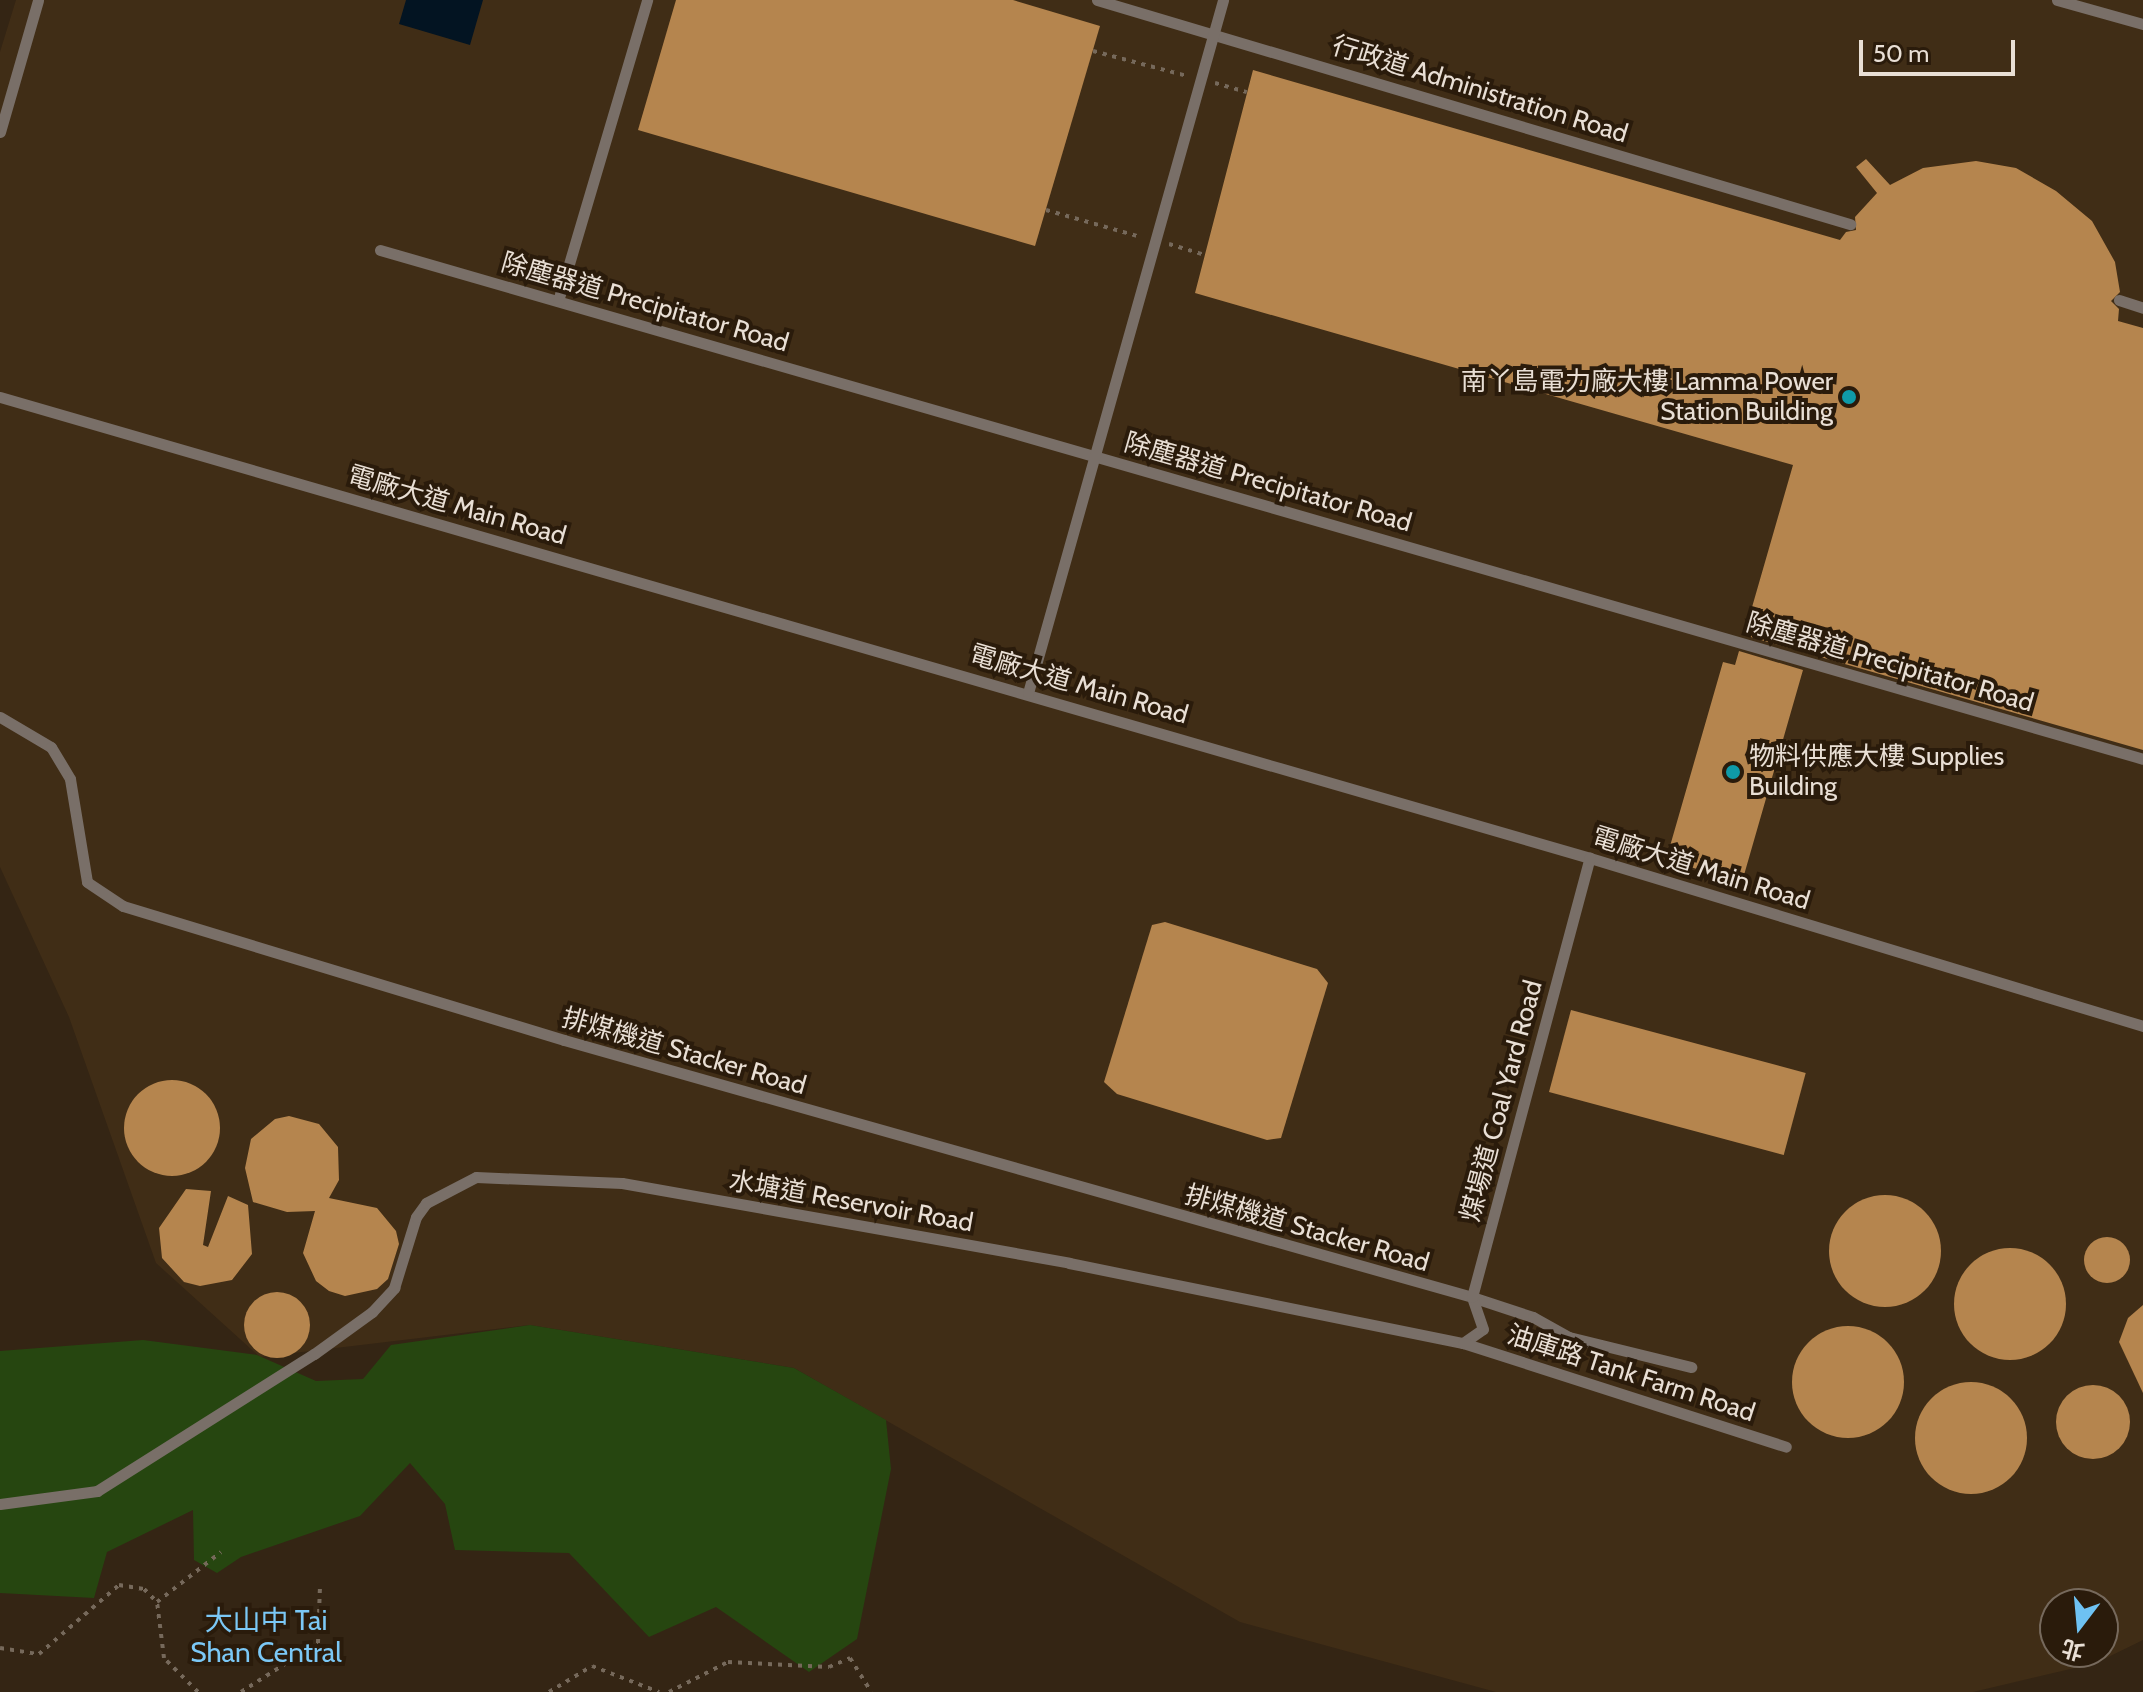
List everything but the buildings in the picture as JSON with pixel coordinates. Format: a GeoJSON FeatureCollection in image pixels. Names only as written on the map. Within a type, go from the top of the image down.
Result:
{"type":"FeatureCollection","features":[{"type":"Feature","properties":{"kind":"lane"},"geometry":{"type":"LineString","coordinates":[[0,132],[38,0]]}},
{"type":"Feature","properties":{"kind":"lane"},"geometry":{"type":"LineString","coordinates":[[558,301],[647,0]]}},
{"type":"Feature","properties":{"kind":"lane","name":"行政道 Administration Road"},"geometry":{"type":"LineString","coordinates":[[1097,0],[1850,224]]}},
{"type":"Feature","properties":{"kind":"lane"},"geometry":{"type":"LineString","coordinates":[[1028,693],[1223,0]]}},
{"type":"Feature","properties":{"kind":"lane"},"geometry":{"type":"LineString","coordinates":[[2057,0],[2143,24]]}},
{"type":"Feature","properties":{"kind":"lane","name":"除塵器道 Precipitator Road"},"geometry":{"type":"LineString","coordinates":[[380,250],[2143,759]]}},
{"type":"Feature","properties":{"kind":"lane"},"geometry":{"type":"LineString","coordinates":[[2119,300],[2143,308]]}},
{"type":"Feature","properties":{"kind":"lane","name":"電廠大道 Main Road"},"geometry":{"type":"LineString","coordinates":[[0,397],[1028,693],[1590,858],[2143,1026]]}},
{"type":"Feature","properties":{"kind":"lane","name":"排煤機道 Stacker Road"},"geometry":{"type":"LineString","coordinates":[[0,717],[51,747],[70,779],[87,882],[123,906],[579,1044],[1472,1297],[1533,1317],[1569,1337],[1691,1367]]}},
{"type":"Feature","properties":{"kind":"lane","name":"煤場道 Coal Yard Road"},"geometry":{"type":"LineString","coordinates":[[1463,1343],[1483,1329],[1472,1297],[1590,858]]}},
{"type":"Feature","properties":{"kind":"lane","name":"水塘道 Reservoir Road"},"geometry":{"type":"LineString","coordinates":[[0,1504],[97,1491],[314,1354],[372,1312],[394,1288],[416,1217],[426,1203],[476,1177],[622,1183],[1069,1263],[1463,1343]]}},
{"type":"Feature","properties":{"kind":"lane","name":"油庫路 Tank Farm Road"},"geometry":{"type":"LineString","coordinates":[[1463,1343],[1786,1447]]}},
{"type":"Feature","properties":{"kind":"path"},"geometry":{"type":"LineString","coordinates":[[1093,51],[1247,92]]}},
{"type":"Feature","properties":{"kind":"path"},"geometry":{"type":"LineString","coordinates":[[1046,210],[1147,238]]}},
{"type":"Feature","properties":{"kind":"path"},"geometry":{"type":"LineString","coordinates":[[1162,242],[1205,255]]}},
{"type":"Feature","properties":{"kind":"path"},"geometry":{"type":"LineString","coordinates":[[157,1602],[221,1552]]}},
{"type":"Feature","properties":{"kind":"path"},"geometry":{"type":"LineString","coordinates":[[0,1648],[39,1654],[119,1585],[144,1589],[157,1602],[164,1658],[198,1692]]}},
{"type":"Feature","properties":{"kind":"path"},"geometry":{"type":"LineString","coordinates":[[241,1692],[318,1643],[320,1586]]}},
{"type":"Feature","properties":{"kind":"path"},"geometry":{"type":"LineString","coordinates":[[669,1692],[728,1662],[829,1667],[850,1658],[871,1692]]}},
{"type":"Feature","properties":{"kind":"path"},"geometry":{"type":"LineString","coordinates":[[549,1692],[592,1666],[659,1692]]}},
{"type":"Feature","properties":{"kind":"shaded area"},"geometry":{"type":"Polygon","coordinates":[[[16,0],[2143,0],[2143,1640],[2119,1652],[2119,1588],[2039,1588],[2039,1668],[2075,1668],[1973,1692],[1496,1692],[1240,1622],[794,1368],[530,1325],[260,1357],[156,1263],[69,1017],[0,867],[0,52],[16,0]]]}},
{"type":"Feature","properties":{"kind":"green space"},"geometry":{"type":"Polygon","coordinates":[[[530,1325],[794,1368],[886,1420],[891,1469],[857,1639],[809,1672],[716,1607],[649,1637],[569,1553],[455,1550],[445,1504],[410,1463],[360,1516],[241,1557],[217,1573],[194,1560],[193,1510],[107,1552],[94,1598],[0,1593],[0,1351],[143,1340],[257,1355],[316,1381],[363,1379],[391,1345],[530,1325]]]}},
{"type":"Feature","properties":{"kind":"water"},"geometry":{"type":"Polygon","coordinates":[[[406,0],[483,0],[470,45],[399,24],[406,0]]]}},
{"type":"Feature","properties":{"kind":"place","name":"南丫島電力廠大樓 Lamma Power Station Building"},"geometry":{"type":"Point","coordinates":[1849,397]}},
{"type":"Feature","properties":{"kind":"place","name":"物料供應大樓 Supplies Building"},"geometry":{"type":"Point","coordinates":[1733,772]}},
{"type":"Feature","properties":{"kind":"district","name":"大山中 Tai Shan Central"},"geometry":{"type":"Point","coordinates":[266,1636]}}]}
